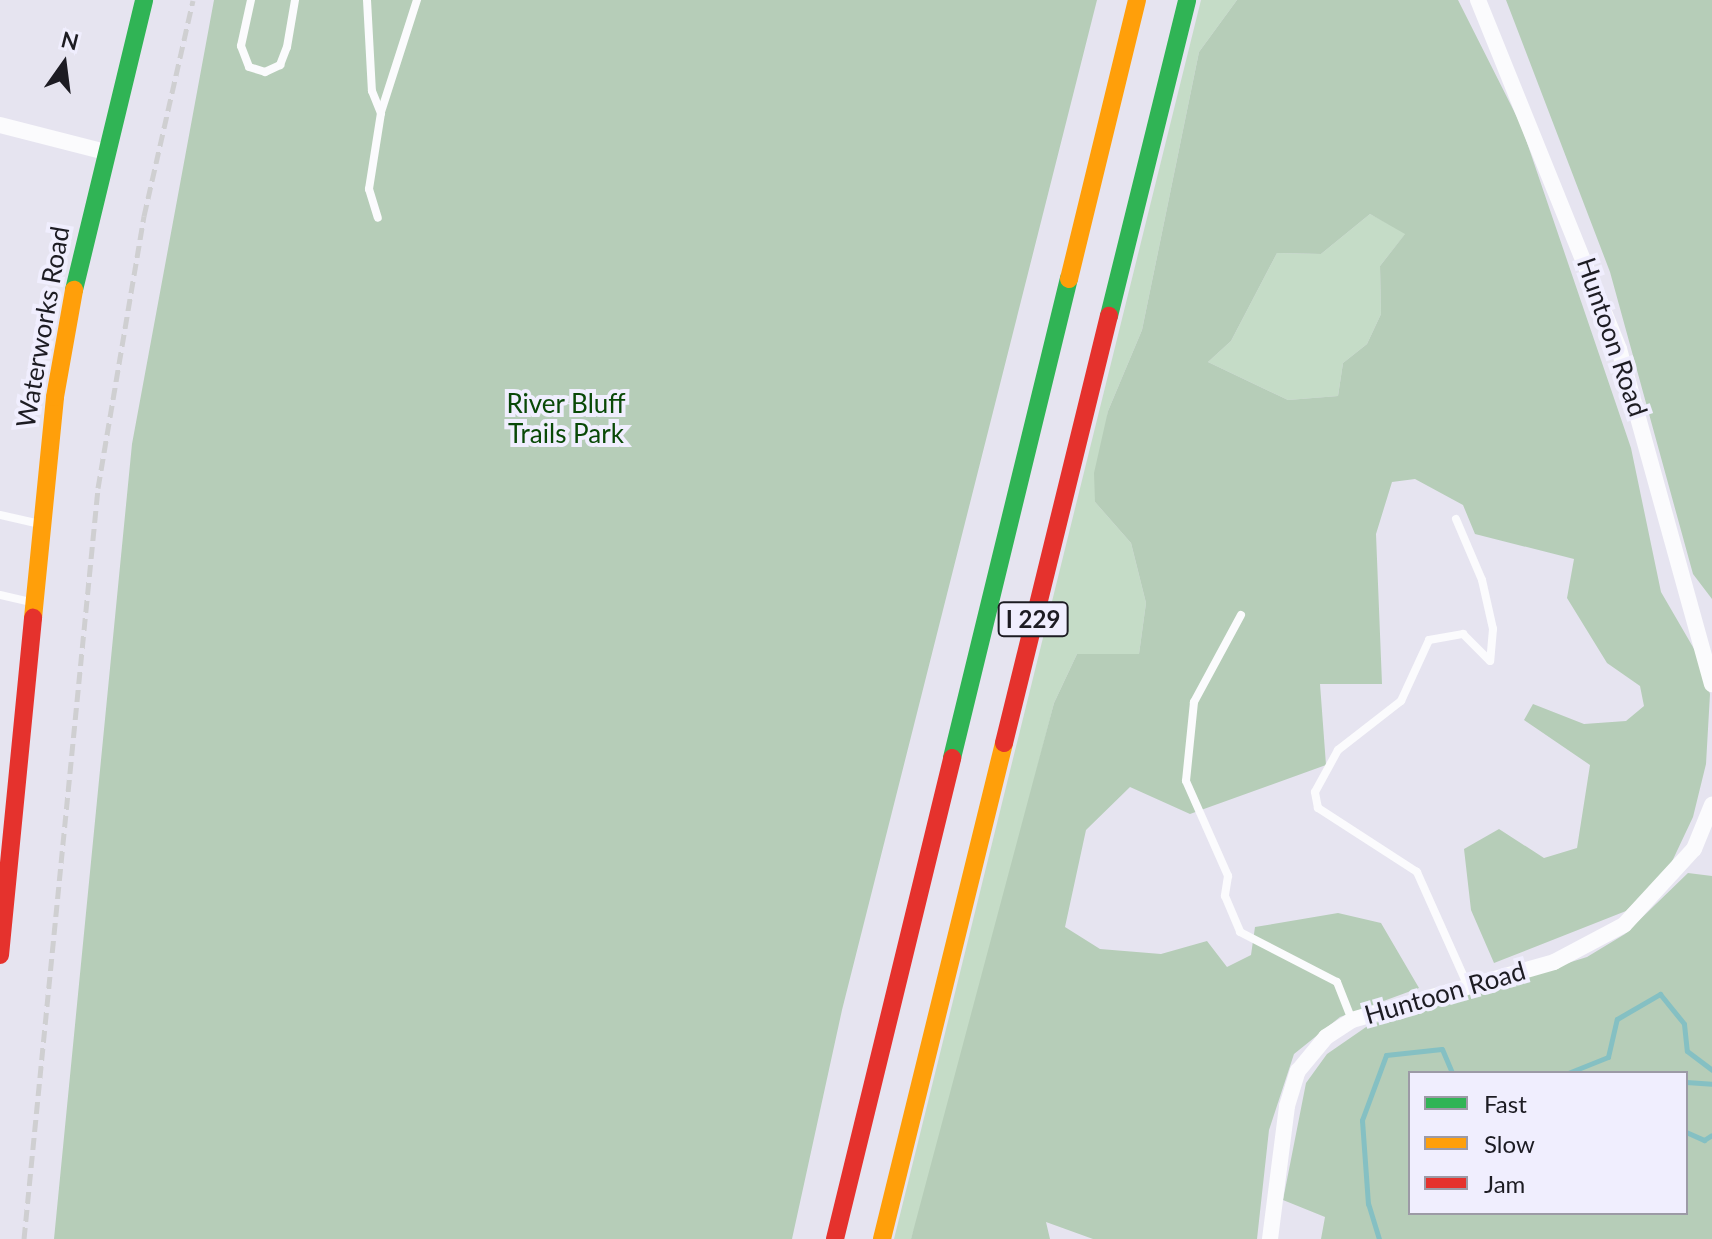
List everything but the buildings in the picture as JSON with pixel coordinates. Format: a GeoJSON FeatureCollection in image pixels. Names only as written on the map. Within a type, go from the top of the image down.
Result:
{"type":"FeatureCollection","features":[{"type":"Feature","properties":{"kind":"main road","name":"Waterworks Road"},"geometry":{"type":"LineString","coordinates":[[0,955],[31,602],[71,297],[144,0]]}},
{"type":"Feature","properties":{"kind":"main road","name":"I 229"},"geometry":{"type":"LineString","coordinates":[[835,1239],[1137,0]]}},
{"type":"Feature","properties":{"kind":"main road","name":"I 229"},"geometry":{"type":"LineString","coordinates":[[882,1239],[1187,0]]}},
{"type":"Feature","properties":{"kind":"street","name":"Huntoon Road"},"geometry":{"type":"LineString","coordinates":[[1478,0],[1619,349],[1712,684]]}},
{"type":"Feature","properties":{"kind":"street"},"geometry":{"type":"LineString","coordinates":[[0,125],[105,152]]}},
{"type":"Feature","properties":{"kind":"street","name":"Huntoon Road"},"geometry":{"type":"LineString","coordinates":[[1270,1239],[1279,1151],[1298,1071],[1326,1037],[1352,1020],[1467,984],[1554,962],[1624,925],[1694,849],[1712,805]]}},
{"type":"Feature","properties":{"kind":"lane"},"geometry":{"type":"LineString","coordinates":[[251,0],[241,46],[249,67],[265,72],[280,65],[287,47],[295,0]]}},
{"type":"Feature","properties":{"kind":"lane"},"geometry":{"type":"LineString","coordinates":[[367,0],[372,91],[381,113]]}},
{"type":"Feature","properties":{"kind":"lane"},"geometry":{"type":"LineString","coordinates":[[378,218],[369,189],[381,113],[417,0]]}},
{"type":"Feature","properties":{"kind":"lane"},"geometry":{"type":"LineString","coordinates":[[0,515],[40,524]]}},
{"type":"Feature","properties":{"kind":"lane"},"geometry":{"type":"LineString","coordinates":[[1456,519],[1488,604],[1490,661],[1463,634],[1429,640],[1401,701],[1338,750],[1315,792],[1318,808],[1417,872],[1467,984]]}},
{"type":"Feature","properties":{"kind":"lane"},"geometry":{"type":"LineString","coordinates":[[0,595],[31,602]]}},
{"type":"Feature","properties":{"kind":"lane"},"geometry":{"type":"LineString","coordinates":[[1241,615],[1194,702],[1186,781],[1228,876],[1225,896],[1240,932],[1337,982],[1352,1020]]}},
{"type":"Feature","properties":{"kind":"green space","name":"River Bluff Trails Park"},"geometry":{"type":"Polygon","coordinates":[[[214,0],[1097,0],[842,1010],[792,1239],[54,1239],[132,444],[214,0]]]}},
{"type":"Feature","properties":{"kind":"green space"},"geometry":{"type":"Polygon","coordinates":[[[1201,0],[1237,0],[1199,52],[1142,330],[1108,411],[1095,502],[1131,543],[1146,603],[1139,654],[1077,654],[1054,703],[935,1164],[911,1239],[894,1239],[1201,0]]]}},
{"type":"Feature","properties":{"kind":"green space"},"geometry":{"type":"Polygon","coordinates":[[[1237,0],[1458,0],[1521,125],[1631,448],[1661,592],[1697,654],[1710,694],[1706,764],[1693,817],[1668,870],[1626,911],[1494,963],[1471,910],[1464,849],[1499,829],[1544,858],[1577,848],[1590,765],[1524,720],[1533,704],[1584,724],[1626,721],[1644,706],[1640,686],[1607,663],[1567,598],[1574,559],[1475,534],[1463,505],[1415,479],[1392,482],[1376,534],[1382,684],[1320,684],[1326,765],[1190,814],[1130,787],[1086,830],[1065,927],[1100,949],[1161,954],[1207,941],[1227,967],[1251,955],[1255,927],[1338,913],[1381,923],[1419,988],[1340,1017],[1294,1054],[1269,1130],[1257,1239],[1093,1239],[1046,1222],[1050,1239],[911,1239],[1054,703],[1077,654],[1139,654],[1146,603],[1131,543],[1095,502],[1094,473],[1108,411],[1142,330],[1199,52],[1237,0]],[[1370,214],[1321,254],[1277,253],[1231,341],[1208,362],[1288,400],[1338,396],[1343,363],[1367,344],[1381,314],[1380,266],[1405,234],[1370,214]]]}},
{"type":"Feature","properties":{"kind":"green space"},"geometry":{"type":"Polygon","coordinates":[[[1506,0],[1712,0],[1712,599],[1693,574],[1610,272],[1506,0]]]}},
{"type":"Feature","properties":{"kind":"green space"},"geometry":{"type":"Polygon","coordinates":[[[1370,214],[1406,233],[1380,266],[1381,314],[1367,344],[1343,363],[1338,396],[1288,400],[1208,362],[1231,341],[1277,253],[1321,254],[1370,214]]]}},
{"type":"Feature","properties":{"kind":"green space"},"geometry":{"type":"Polygon","coordinates":[[[1688,873],[1712,876],[1712,1239],[1321,1239],[1325,1217],[1283,1200],[1306,1083],[1327,1054],[1369,1025],[1587,957],[1625,934],[1688,873]]]}},
{"type":"Feature","properties":{"kind":"waterway"},"geometry":{"type":"LineString","coordinates":[[1573,1071],[1608,1057],[1617,1019],[1660,994],[1684,1024],[1687,1051],[1712,1070]]}},
{"type":"Feature","properties":{"kind":"waterway"},"geometry":{"type":"LineString","coordinates":[[1379,1239],[1368,1204],[1362,1120],[1386,1055],[1442,1049],[1451,1071]]}},
{"type":"Feature","properties":{"kind":"waterway"},"geometry":{"type":"LineString","coordinates":[[1688,1082],[1712,1084]]}},
{"type":"Feature","properties":{"kind":"waterway"},"geometry":{"type":"LineString","coordinates":[[1688,1133],[1704,1140],[1712,1135]]}},
{"type":"Feature","properties":{"kind":"railway"},"geometry":{"type":"LineString","coordinates":[[24,1239],[98,488],[144,216],[193,0]]}},
{"type":"Feature","properties":{"kind":"traffic: fast"},"geometry":{"type":"LineString","coordinates":[[74,290],[144,0]]}},
{"type":"Feature","properties":{"kind":"traffic: fast"},"geometry":{"type":"LineString","coordinates":[[1109,316],[1187,0]]}},
{"type":"Feature","properties":{"kind":"traffic: fast"},"geometry":{"type":"LineString","coordinates":[[952,758],[1069,279]]}},
{"type":"Feature","properties":{"kind":"traffic: slow"},"geometry":{"type":"LineString","coordinates":[[1069,279],[1137,0]]}},
{"type":"Feature","properties":{"kind":"traffic: slow"},"geometry":{"type":"LineString","coordinates":[[33,618],[55,397],[74,290]]}},
{"type":"Feature","properties":{"kind":"traffic: slow"},"geometry":{"type":"LineString","coordinates":[[882,1239],[1004,743]]}},
{"type":"Feature","properties":{"kind":"traffic: jam"},"geometry":{"type":"LineString","coordinates":[[1004,743],[1109,316]]}},
{"type":"Feature","properties":{"kind":"traffic: jam"},"geometry":{"type":"LineString","coordinates":[[0,955],[33,618]]}},
{"type":"Feature","properties":{"kind":"traffic: jam"},"geometry":{"type":"LineString","coordinates":[[835,1239],[952,758]]}}]}
